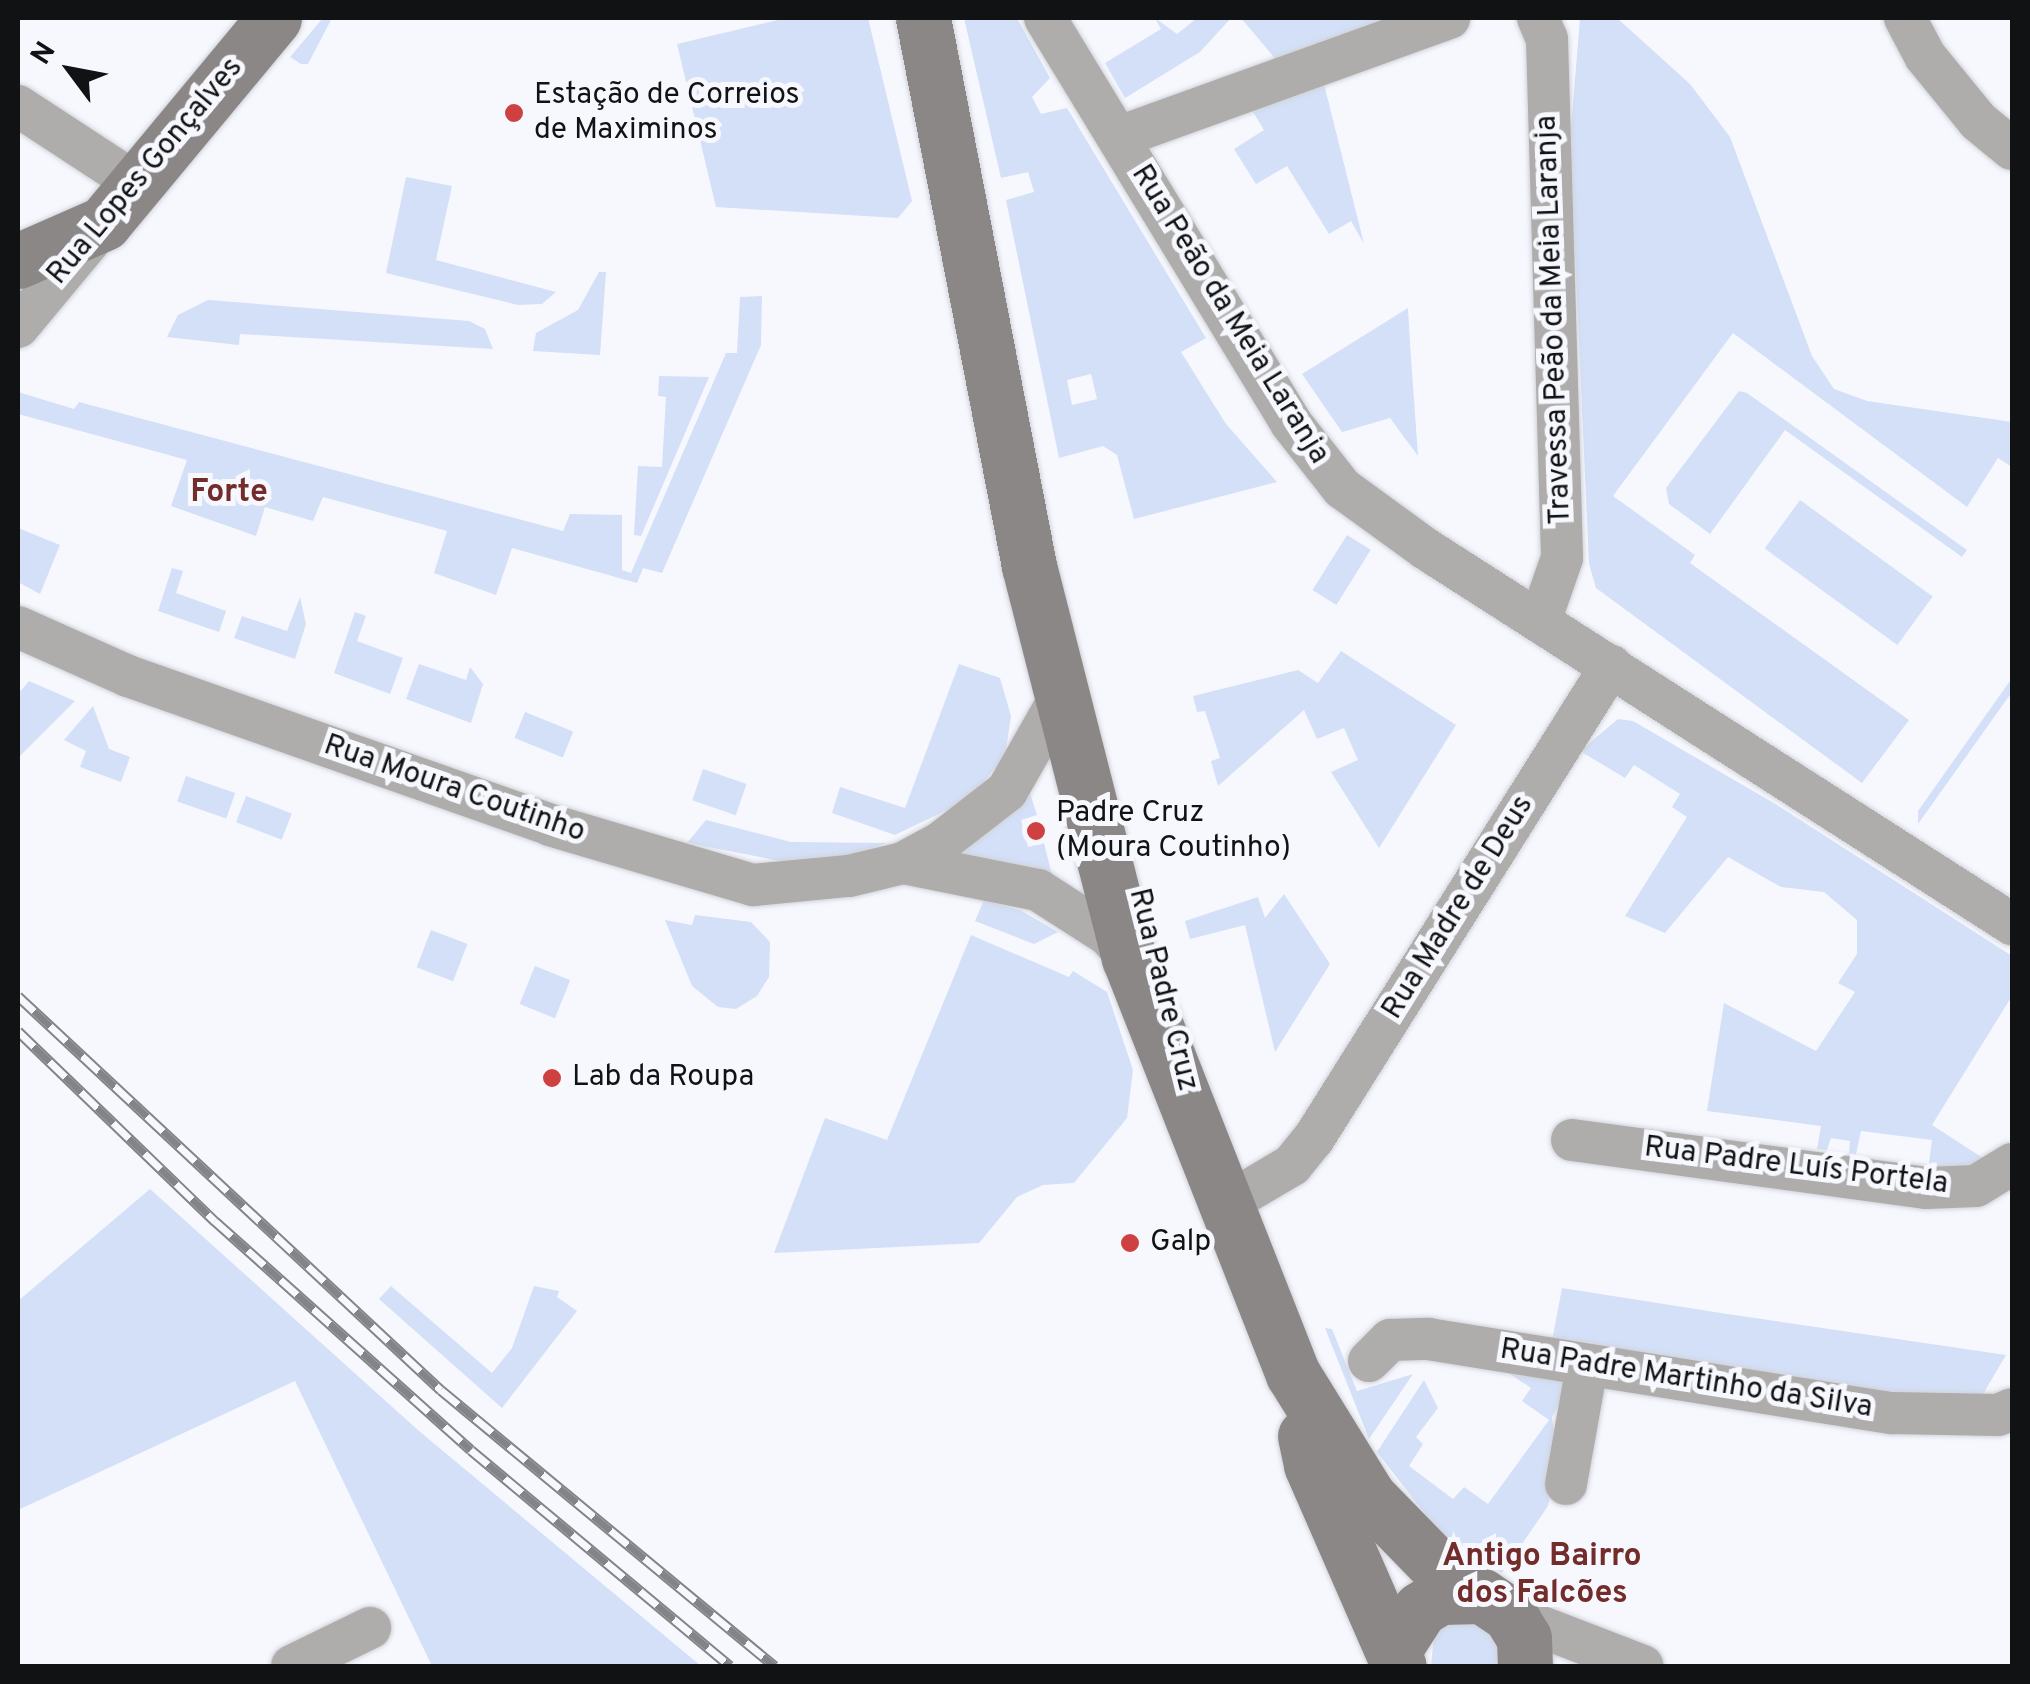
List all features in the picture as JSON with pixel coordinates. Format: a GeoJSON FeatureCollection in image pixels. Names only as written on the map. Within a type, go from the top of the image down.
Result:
{"type":"FeatureCollection","features":[{"type":"Feature","properties":{"kind":"street","name":"Rua Lopes Gonçalves"},"geometry":{"type":"LineString","coordinates":[[18,327],[274,18]]}},
{"type":"Feature","properties":{"kind":"street","name":"Rua Padre Cruz"},"geometry":{"type":"LineString","coordinates":[[923,18],[970,242],[992,391],[1060,696],[1129,958],[1190,1105]]}},
{"type":"Feature","properties":{"kind":"street","name":"Rua Peão da Meia Laranja"},"geometry":{"type":"LineString","coordinates":[[1045,18],[1323,467],[1376,516],[2012,924]]}},
{"type":"Feature","properties":{"kind":"street"},"geometry":{"type":"LineString","coordinates":[[1118,138],[1449,18]]}},
{"type":"Feature","properties":{"kind":"street","name":"Travessa Peão da Meia Laranja"},"geometry":{"type":"LineString","coordinates":[[1538,18],[1547,40],[1562,558],[1540,620]]}},
{"type":"Feature","properties":{"kind":"street"},"geometry":{"type":"LineString","coordinates":[[1904,18],[1956,95],[2012,149]]}},
{"type":"Feature","properties":{"kind":"street"},"geometry":{"type":"LineString","coordinates":[[18,106],[120,203],[18,261]]}},
{"type":"Feature","properties":{"kind":"street","name":"Rua Padre Cruz"},"geometry":{"type":"LineString","coordinates":[[970,242],[1005,352],[1190,1105]]}},
{"type":"Feature","properties":{"kind":"street","name":"Rua Moura Coutinho"},"geometry":{"type":"LineString","coordinates":[[18,626],[128,676],[713,877],[788,886],[903,863],[974,821],[1007,791],[1060,696]]}},
{"type":"Feature","properties":{"kind":"street","name":"Rua Madre de Deus"},"geometry":{"type":"LineString","coordinates":[[1226,1204],[1306,1150],[1611,666]]}},
{"type":"Feature","properties":{"kind":"street","name":"Rua Moura Coutinho"},"geometry":{"type":"LineString","coordinates":[[903,863],[1038,890],[1108,936],[1129,958]]}},
{"type":"Feature","properties":{"kind":"street"},"geometry":{"type":"LineString","coordinates":[[1190,1105],[1292,1374],[1311,1465],[1371,1608],[1397,1657]]}},
{"type":"Feature","properties":{"kind":"street","name":"Rua Padre Luís Portela"},"geometry":{"type":"LineString","coordinates":[[1572,1140],[1926,1188],[1976,1186],[2012,1164]]}},
{"type":"Feature","properties":{"kind":"street","name":"Rua Padre Martinho da Silva"},"geometry":{"type":"LineString","coordinates":[[1369,1361],[1390,1340],[1428,1339],[1892,1413],[2012,1409]]}},
{"type":"Feature","properties":{"kind":"street"},"geometry":{"type":"LineString","coordinates":[[1566,1484],[1587,1366]]}},
{"type":"Feature","properties":{"kind":"street"},"geometry":{"type":"LineString","coordinates":[[1292,1374],[1369,1497],[1524,1638],[1525,1666]]}},
{"type":"Feature","properties":{"kind":"street"},"geometry":{"type":"LineString","coordinates":[[1397,1657],[1420,1609],[1487,1604],[1643,1666]]}},
{"type":"Feature","properties":{"kind":"street"},"geometry":{"type":"LineString","coordinates":[[292,1666],[370,1628]]}},
{"type":"Feature","properties":{"kind":"shaded area"},"geometry":{"type":"Polygon","coordinates":[[[323,18],[332,18],[308,64],[290,57],[323,18]]]}},
{"type":"Feature","properties":{"kind":"shaded area"},"geometry":{"type":"Polygon","coordinates":[[[786,18],[868,18],[912,201],[898,218],[716,207],[677,44],[786,18]]]}},
{"type":"Feature","properties":{"kind":"shaded area"},"geometry":{"type":"Polygon","coordinates":[[[964,18],[1017,18],[1050,78],[1032,97],[1041,114],[1067,108],[1206,338],[1181,352],[1226,424],[1277,482],[1134,519],[1117,455],[1103,446],[1059,458],[1006,200],[1034,192],[1028,172],[1001,178],[964,18]],[[1091,374],[1067,380],[1072,405],[1097,399],[1091,374]]]}},
{"type":"Feature","properties":{"kind":"shaded area"},"geometry":{"type":"Polygon","coordinates":[[[1155,18],[1177,34],[1197,18],[1231,18],[1200,52],[1125,98],[1105,63],[1161,29],[1155,18]]]}},
{"type":"Feature","properties":{"kind":"shaded area"},"geometry":{"type":"Polygon","coordinates":[[[1241,18],[1391,18],[1278,62],[1241,18]]]}},
{"type":"Feature","properties":{"kind":"shaded area"},"geometry":{"type":"Polygon","coordinates":[[[1580,18],[1617,18],[1690,84],[1730,137],[1812,356],[1834,389],[1867,401],[2012,422],[2012,467],[1998,458],[1967,507],[1733,333],[1613,496],[1695,555],[1690,563],[1909,720],[1862,783],[1596,588],[1589,564],[1570,141],[1580,18]]]}},
{"type":"Feature","properties":{"kind":"shaded area"},"geometry":{"type":"Polygon","coordinates":[[[1323,80],[1364,244],[1351,221],[1329,234],[1287,166],[1256,184],[1234,149],[1264,130],[1250,107],[1323,80]]]}},
{"type":"Feature","properties":{"kind":"shaded area"},"geometry":{"type":"Polygon","coordinates":[[[406,177],[452,186],[436,260],[556,292],[542,304],[518,305],[386,273],[406,177]]]}},
{"type":"Feature","properties":{"kind":"shaded area"},"geometry":{"type":"Polygon","coordinates":[[[599,272],[606,272],[600,355],[533,351],[536,333],[578,310],[599,272]]]}},
{"type":"Feature","properties":{"kind":"shaded area"},"geometry":{"type":"Polygon","coordinates":[[[762,296],[761,345],[662,573],[643,568],[637,583],[512,548],[496,595],[434,573],[447,531],[323,497],[313,521],[265,507],[256,536],[171,506],[187,460],[18,414],[18,392],[74,409],[79,402],[563,531],[570,514],[622,515],[622,570],[631,573],[726,353],[737,353],[740,297],[762,296]]]}},
{"type":"Feature","properties":{"kind":"shaded area"},"geometry":{"type":"Polygon","coordinates":[[[208,300],[469,321],[485,329],[493,349],[240,334],[239,345],[167,337],[178,315],[208,300]]]}},
{"type":"Feature","properties":{"kind":"shaded area"},"geometry":{"type":"Polygon","coordinates":[[[1408,308],[1418,456],[1390,418],[1342,432],[1302,374],[1408,308]]]}},
{"type":"Feature","properties":{"kind":"shaded area"},"geometry":{"type":"Polygon","coordinates":[[[659,376],[709,377],[641,536],[634,535],[638,466],[662,467],[666,397],[658,396],[659,376]]]}},
{"type":"Feature","properties":{"kind":"shaded area"},"geometry":{"type":"Polygon","coordinates":[[[1739,391],[1967,550],[1962,557],[1785,430],[1710,534],[1669,504],[1666,488],[1739,391]]]}},
{"type":"Feature","properties":{"kind":"shaded area"},"geometry":{"type":"Polygon","coordinates":[[[1800,500],[1933,596],[1897,645],[1765,549],[1800,500]]]}},
{"type":"Feature","properties":{"kind":"shaded area"},"geometry":{"type":"Polygon","coordinates":[[[18,528],[60,545],[40,594],[18,582],[18,528]]]}},
{"type":"Feature","properties":{"kind":"shaded area"},"geometry":{"type":"Polygon","coordinates":[[[1347,535],[1371,550],[1336,605],[1313,590],[1347,535]]]}},
{"type":"Feature","properties":{"kind":"shaded area"},"geometry":{"type":"Polygon","coordinates":[[[172,568],[183,571],[176,593],[226,611],[219,632],[158,611],[172,568]]]}},
{"type":"Feature","properties":{"kind":"shaded area"},"geometry":{"type":"Polygon","coordinates":[[[300,597],[306,624],[295,659],[234,638],[242,616],[287,631],[300,597]]]}},
{"type":"Feature","properties":{"kind":"shaded area"},"geometry":{"type":"Polygon","coordinates":[[[355,612],[366,616],[357,641],[403,658],[390,694],[334,673],[355,612]]]}},
{"type":"Feature","properties":{"kind":"shaded area"},"geometry":{"type":"Polygon","coordinates":[[[1341,651],[1456,725],[1379,848],[1331,772],[1358,760],[1344,728],[1317,739],[1304,710],[1218,786],[1211,761],[1220,758],[1205,711],[1197,712],[1193,696],[1298,670],[1318,683],[1341,651]]]}},
{"type":"Feature","properties":{"kind":"shaded area"},"geometry":{"type":"Polygon","coordinates":[[[419,664],[466,680],[470,667],[483,684],[471,723],[406,699],[419,664]]]}},
{"type":"Feature","properties":{"kind":"shaded area"},"geometry":{"type":"Polygon","coordinates":[[[959,664],[1000,678],[1011,716],[1005,756],[981,785],[957,805],[895,835],[832,813],[840,787],[905,808],[959,664]]]}},
{"type":"Feature","properties":{"kind":"shaded area"},"geometry":{"type":"Polygon","coordinates":[[[2012,678],[2012,692],[1918,824],[1918,811],[2012,678]]]}},
{"type":"Feature","properties":{"kind":"shaded area"},"geometry":{"type":"Polygon","coordinates":[[[29,681],[75,701],[18,758],[18,694],[29,681]]]}},
{"type":"Feature","properties":{"kind":"shaded area"},"geometry":{"type":"Polygon","coordinates":[[[93,706],[109,749],[130,757],[121,782],[80,767],[86,751],[64,740],[93,706]]]}},
{"type":"Feature","properties":{"kind":"shaded area"},"geometry":{"type":"Polygon","coordinates":[[[525,712],[573,731],[563,757],[515,738],[525,712]]]}},
{"type":"Feature","properties":{"kind":"shaded area"},"geometry":{"type":"Polygon","coordinates":[[[1618,719],[1633,721],[1777,805],[2012,956],[2012,996],[1932,1125],[1989,1162],[1928,1171],[1932,1140],[1861,1131],[1856,1154],[1849,1153],[1850,1141],[1831,1138],[1827,1150],[1817,1149],[1821,1126],[1707,1111],[1724,1003],[1816,1051],[1855,992],[1838,983],[1857,954],[1857,920],[1824,892],[1781,887],[1728,857],[1665,933],[1625,916],[1687,817],[1672,807],[1680,794],[1634,765],[1625,778],[1580,751],[1618,719]]]}},
{"type":"Feature","properties":{"kind":"shaded area"},"geometry":{"type":"Polygon","coordinates":[[[703,769],[746,784],[736,815],[692,800],[703,769]]]}},
{"type":"Feature","properties":{"kind":"shaded area"},"geometry":{"type":"Polygon","coordinates":[[[186,776],[235,793],[226,818],[177,802],[186,776]]]}},
{"type":"Feature","properties":{"kind":"shaded area"},"geometry":{"type":"Polygon","coordinates":[[[1028,787],[1037,815],[1021,820],[1028,847],[1044,843],[1054,883],[940,858],[1028,787]]]}},
{"type":"Feature","properties":{"kind":"shaded area"},"geometry":{"type":"Polygon","coordinates":[[[246,796],[292,814],[282,840],[236,822],[246,796]]]}},
{"type":"Feature","properties":{"kind":"shaded area"},"geometry":{"type":"Polygon","coordinates":[[[706,820],[791,842],[886,843],[858,854],[786,862],[687,843],[706,820]]]}},
{"type":"Feature","properties":{"kind":"shaded area"},"geometry":{"type":"Polygon","coordinates":[[[1284,894],[1330,964],[1275,1052],[1245,925],[1190,939],[1185,921],[1258,897],[1265,918],[1284,894]]]}},
{"type":"Feature","properties":{"kind":"shaded area"},"geometry":{"type":"Polygon","coordinates":[[[984,900],[1020,910],[1058,932],[1034,944],[975,921],[984,900]]]}},
{"type":"Feature","properties":{"kind":"shaded area"},"geometry":{"type":"Polygon","coordinates":[[[695,915],[751,922],[770,942],[769,977],[757,996],[736,1009],[718,1007],[692,986],[665,920],[692,925],[695,915]]]}},
{"type":"Feature","properties":{"kind":"shaded area"},"geometry":{"type":"Polygon","coordinates":[[[431,930],[467,944],[453,981],[417,967],[431,930]]]}},
{"type":"Feature","properties":{"kind":"shaded area"},"geometry":{"type":"Polygon","coordinates":[[[971,935],[1069,977],[1073,971],[1107,992],[1133,1070],[1127,1118],[1074,1183],[1043,1185],[1017,1197],[979,1243],[774,1253],[825,1118],[887,1140],[971,935]]]}},
{"type":"Feature","properties":{"kind":"shaded area"},"geometry":{"type":"Polygon","coordinates":[[[535,966],[570,980],[555,1018],[520,1004],[535,966]]]}},
{"type":"Feature","properties":{"kind":"shaded area"},"geometry":{"type":"Polygon","coordinates":[[[150,1189],[419,1431],[701,1666],[432,1666],[295,1381],[18,1510],[18,1301],[150,1189]]]}},
{"type":"Feature","properties":{"kind":"shaded area"},"geometry":{"type":"Polygon","coordinates":[[[391,1286],[492,1373],[512,1348],[534,1286],[559,1291],[557,1297],[577,1311],[502,1408],[379,1299],[391,1286]]]}},
{"type":"Feature","properties":{"kind":"shaded area"},"geometry":{"type":"Polygon","coordinates":[[[1562,1288],[2006,1355],[1983,1394],[1962,1401],[1551,1346],[1562,1288]]]}},
{"type":"Feature","properties":{"kind":"shaded area"},"geometry":{"type":"Polygon","coordinates":[[[1325,1328],[1332,1329],[1357,1391],[1413,1374],[1369,1439],[1325,1328]]]}},
{"type":"Feature","properties":{"kind":"shaded area"},"geometry":{"type":"Polygon","coordinates":[[[1501,1368],[1571,1380],[1552,1417],[1557,1458],[1548,1506],[1502,1573],[1440,1533],[1377,1452],[1424,1380],[1438,1408],[1416,1437],[1423,1444],[1409,1466],[1453,1499],[1464,1487],[1488,1504],[1549,1420],[1522,1401],[1531,1388],[1501,1368]]]}},
{"type":"Feature","properties":{"kind":"shaded area"},"geometry":{"type":"Polygon","coordinates":[[[1453,1618],[1490,1622],[1505,1666],[1431,1666],[1434,1635],[1453,1618]]]}},
{"type":"Feature","properties":{"kind":"railway"},"geometry":{"type":"LineString","coordinates":[[18,996],[441,1390],[775,1666]]}},
{"type":"Feature","properties":{"kind":"railway"},"geometry":{"type":"LineString","coordinates":[[18,1031],[215,1221],[471,1450],[730,1666]]}},
{"type":"Feature","properties":{"kind":"place","name":"Estação de Correios de Maximinos"},"geometry":{"type":"Point","coordinates":[514,113]}},
{"type":"Feature","properties":{"kind":"place","name":"Padre Cruz (Moura Coutinho)"},"geometry":{"type":"Point","coordinates":[1036,831]}},
{"type":"Feature","properties":{"kind":"place","name":"Lab da Roupa"},"geometry":{"type":"Point","coordinates":[552,1078]}},
{"type":"Feature","properties":{"kind":"place","name":"Galp"},"geometry":{"type":"Point","coordinates":[1130,1243]}},
{"type":"Feature","properties":{"kind":"district","name":"Forte"},"geometry":{"type":"Point","coordinates":[229,493]}},
{"type":"Feature","properties":{"kind":"district","name":"Antigo Bairro dos Falcões"},"geometry":{"type":"Point","coordinates":[1542,1576]}}]}
